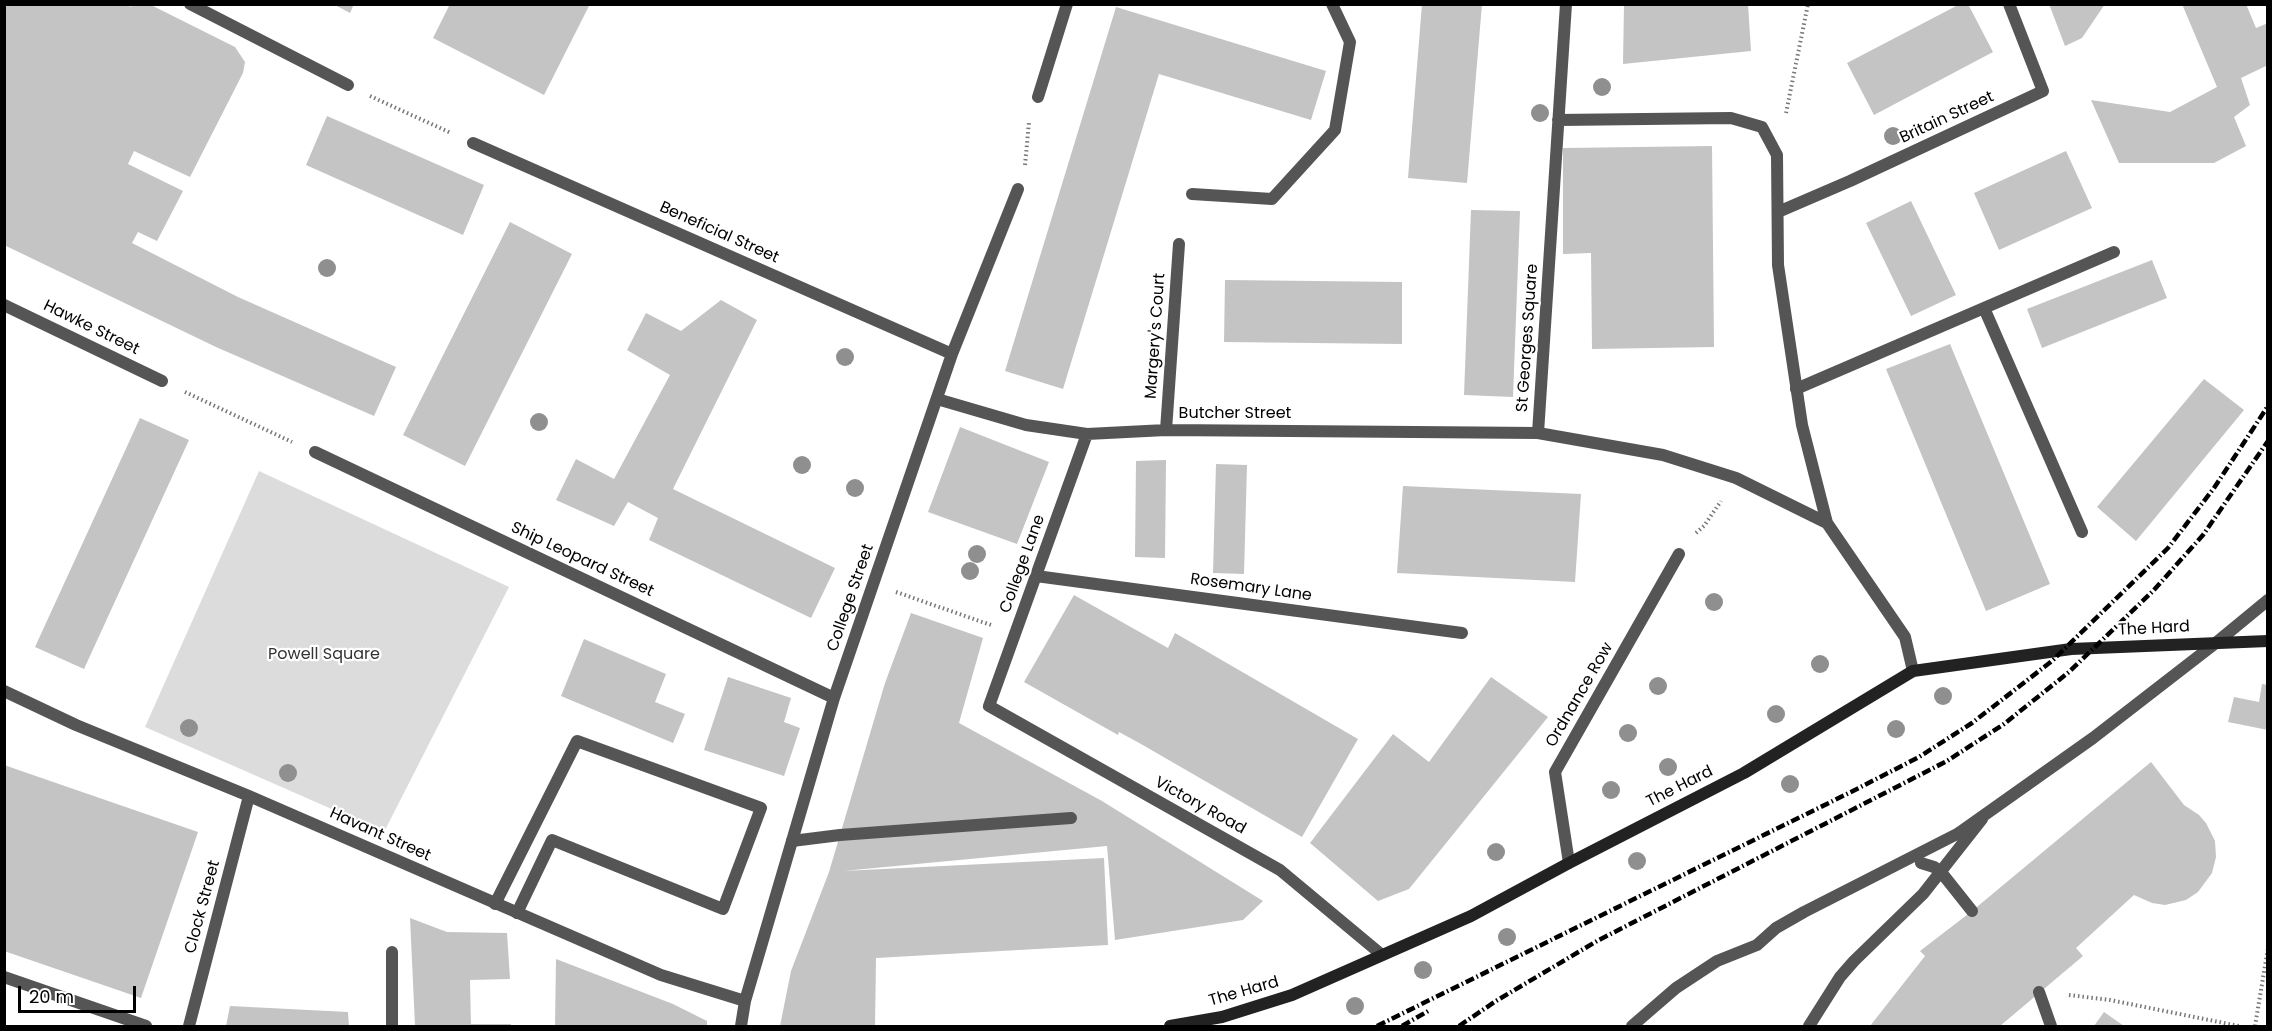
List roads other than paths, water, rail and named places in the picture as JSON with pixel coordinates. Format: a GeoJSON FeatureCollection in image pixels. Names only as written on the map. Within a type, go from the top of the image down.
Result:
{"type":"FeatureCollection","features":[{"type":"Feature","properties":{"kind":"main road","name":"The Hard"},"geometry":{"type":"LineString","coordinates":[[1170,1026],[1222,1017],[1292,995],[1471,916],[1744,773],[1913,671],[2071,649],[2217,642],[2268,642]]}},
{"type":"Feature","properties":{"kind":"street"},"geometry":{"type":"LineString","coordinates":[[190,4],[348,85]]}},
{"type":"Feature","properties":{"kind":"street"},"geometry":{"type":"LineString","coordinates":[[1038,97],[1067,4]]}},
{"type":"Feature","properties":{"kind":"street"},"geometry":{"type":"LineString","coordinates":[[1192,194],[1272,199],[1335,130],[1350,42],[1332,4]]}},
{"type":"Feature","properties":{"kind":"street","name":"St Georges Square"},"geometry":{"type":"LineString","coordinates":[[1566,4],[1538,434],[1663,455],[1736,478],[1827,523]]}},
{"type":"Feature","properties":{"kind":"street","name":"Britain Street"},"geometry":{"type":"LineString","coordinates":[[1778,212],[2043,92],[2009,4]]}},
{"type":"Feature","properties":{"kind":"street","name":"St Georges Square"},"geometry":{"type":"LineString","coordinates":[[1558,120],[1731,118],[1762,128],[1777,155],[1778,265],[1802,425],[1827,523],[1905,638],[1913,671]]}},
{"type":"Feature","properties":{"kind":"street","name":"Beneficial Street"},"geometry":{"type":"LineString","coordinates":[[473,143],[952,354]]}},
{"type":"Feature","properties":{"kind":"street","name":"College Street"},"geometry":{"type":"LineString","coordinates":[[741,1026],[745,1001],[834,698],[952,354],[1018,189]]}},
{"type":"Feature","properties":{"kind":"street","name":"Margery's Court"},"geometry":{"type":"LineString","coordinates":[[1166,430],[1179,244]]}},
{"type":"Feature","properties":{"kind":"street"},"geometry":{"type":"LineString","coordinates":[[1796,389],[2114,252]]}},
{"type":"Feature","properties":{"kind":"street","name":"Hawke Street"},"geometry":{"type":"LineString","coordinates":[[4,305],[162,381]]}},
{"type":"Feature","properties":{"kind":"street"},"geometry":{"type":"LineString","coordinates":[[1984,308],[2082,532]]}},
{"type":"Feature","properties":{"kind":"street","name":"Butcher Street"},"geometry":{"type":"LineString","coordinates":[[936,399],[1026,425],[1087,434],[1166,430],[1538,434]]}},
{"type":"Feature","properties":{"kind":"street","name":"College Lane"},"geometry":{"type":"LineString","coordinates":[[989,706],[1087,434]]}},
{"type":"Feature","properties":{"kind":"street","name":"Ship Leopard Street"},"geometry":{"type":"LineString","coordinates":[[315,452],[834,698]]}},
{"type":"Feature","properties":{"kind":"street","name":"Ordnance Row"},"geometry":{"type":"LineString","coordinates":[[1569,863],[1555,772],[1679,554]]}},
{"type":"Feature","properties":{"kind":"street","name":"Rosemary Lane"},"geometry":{"type":"LineString","coordinates":[[1036,576],[1462,633]]}},
{"type":"Feature","properties":{"kind":"street"},"geometry":{"type":"LineString","coordinates":[[1632,1026],[1676,988],[1717,960],[1757,945],[1776,928],[1804,912],[1960,839],[1983,818],[2093,738],[2268,600]]}},
{"type":"Feature","properties":{"kind":"street","name":"Havant Street"},"geometry":{"type":"LineString","coordinates":[[4,691],[76,725],[249,796],[660,975],[745,1001]]}},
{"type":"Feature","properties":{"kind":"street","name":"Victory Road"},"geometry":{"type":"LineString","coordinates":[[989,706],[1280,870],[1382,955]]}},
{"type":"Feature","properties":{"kind":"street"},"geometry":{"type":"LineString","coordinates":[[495,904],[577,741],[760,808],[723,909],[552,840],[517,913]]}},
{"type":"Feature","properties":{"kind":"street","name":"Clock Street"},"geometry":{"type":"LineString","coordinates":[[189,1026],[249,796]]}},
{"type":"Feature","properties":{"kind":"street"},"geometry":{"type":"LineString","coordinates":[[792,841],[840,835],[1071,818]]}},
{"type":"Feature","properties":{"kind":"street"},"geometry":{"type":"LineString","coordinates":[[1809,1026],[1829,992],[1854,961],[1911,907],[1941,872],[1960,839]]}},
{"type":"Feature","properties":{"kind":"street"},"geometry":{"type":"LineString","coordinates":[[1960,839],[1953,864],[1954,880],[1960,894]]}},
{"type":"Feature","properties":{"kind":"street"},"geometry":{"type":"LineString","coordinates":[[1921,863],[1941,872],[1972,911]]}},
{"type":"Feature","properties":{"kind":"street"},"geometry":{"type":"LineString","coordinates":[[392,952],[392,1026]]}},
{"type":"Feature","properties":{"kind":"street"},"geometry":{"type":"LineString","coordinates":[[4,977],[146,1026]]}},
{"type":"Feature","properties":{"kind":"street"},"geometry":{"type":"LineString","coordinates":[[2039,992],[2051,1026]]}},
{"type":"Feature","properties":{"kind":"railway"},"geometry":{"type":"LineString","coordinates":[[1377,1026],[1851,792],[1919,757],[1972,723],[2052,661],[2168,548],[2214,488],[2268,406]]}},
{"type":"Feature","properties":{"kind":"railway"},"geometry":{"type":"LineString","coordinates":[[1459,1026],[1496,1001],[1597,941],[1947,761],[2004,724],[2069,672],[2153,591],[2203,535],[2268,441]]}},
{"type":"Feature","properties":{"kind":"railway"},"geometry":{"type":"LineString","coordinates":[[1402,1026],[1430,1010]]}},
{"type":"Feature","properties":{"kind":"park label","name":"Powell Square"},"geometry":{"type":"Point","coordinates":[324,655]}}]}
